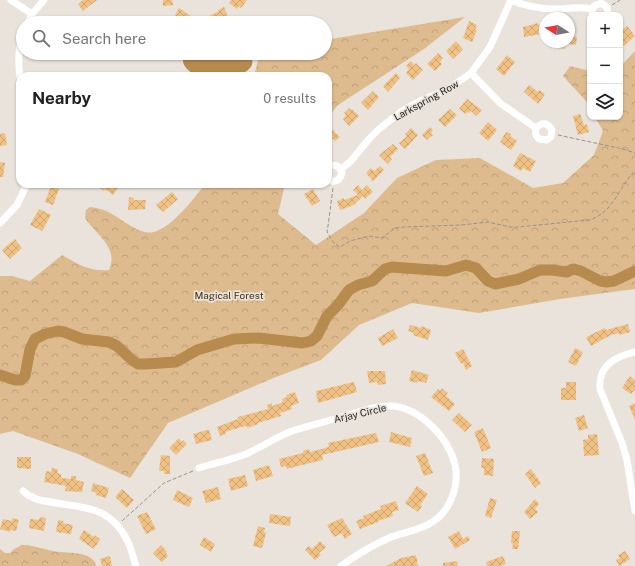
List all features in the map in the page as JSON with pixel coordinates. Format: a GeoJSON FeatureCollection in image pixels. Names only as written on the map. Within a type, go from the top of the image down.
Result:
{"type":"FeatureCollection","features":[{"type":"Feature","properties":{"kind":"street"},"geometry":{"type":"LineString","coordinates":[[11,0],[32,14],[44,0]]}},
{"type":"Feature","properties":{"kind":"street"},"geometry":{"type":"LineString","coordinates":[[510,0],[529,6],[548,9],[580,7],[593,12],[598,3],[607,7],[608,12]]}},
{"type":"Feature","properties":{"kind":"street","name":"Larkspring Row"},"geometry":{"type":"LineString","coordinates":[[332,180],[340,178],[342,176],[341,169],[350,162],[379,129],[402,111],[418,102],[448,89],[471,73],[490,47],[510,0]]}},
{"type":"Feature","properties":{"kind":"street"},"geometry":{"type":"LineString","coordinates":[[18,60],[19,72]]}},
{"type":"Feature","properties":{"kind":"street"},"geometry":{"type":"LineString","coordinates":[[471,73],[500,103],[536,128]]}},
{"type":"Feature","properties":{"kind":"street"},"geometry":{"type":"LineString","coordinates":[[543,123],[547,124],[552,130],[551,137],[547,140],[539,139],[536,136],[536,128],[543,123]]}},
{"type":"Feature","properties":{"kind":"street"},"geometry":{"type":"LineString","coordinates":[[332,166],[338,166],[341,169]]}},
{"type":"Feature","properties":{"kind":"street"},"geometry":{"type":"LineString","coordinates":[[0,223],[17,205],[25,188]]}},
{"type":"Feature","properties":{"kind":"street"},"geometry":{"type":"LineString","coordinates":[[635,352],[617,358],[610,363],[601,374],[600,382],[602,395],[622,442],[635,511]]}},
{"type":"Feature","properties":{"kind":"street","name":"Arjay Circle"},"geometry":{"type":"LineString","coordinates":[[199,468],[246,454],[293,431],[373,408],[390,406],[398,407],[406,409],[422,417],[444,441],[455,465],[455,485],[450,503],[440,516],[425,526],[391,537],[376,544],[341,566]]}},
{"type":"Feature","properties":{"kind":"street"},"geometry":{"type":"LineString","coordinates":[[23,491],[28,496],[36,499],[100,511],[117,525],[129,543],[136,566]]}},
{"type":"Feature","properties":{"kind":"path"},"geometry":{"type":"LineString","coordinates":[[607,7],[620,0]]}},
{"type":"Feature","properties":{"kind":"path"},"geometry":{"type":"LineString","coordinates":[[552,134],[624,149],[635,153]]}},
{"type":"Feature","properties":{"kind":"path"},"geometry":{"type":"LineString","coordinates":[[330,188],[328,226],[326,232],[337,246],[342,246],[350,241],[369,236],[382,238],[386,237],[395,228],[461,225],[488,222],[510,227],[518,227],[589,220],[602,215],[609,208],[630,176],[635,171]]}},
{"type":"Feature","properties":{"kind":"path"},"geometry":{"type":"LineString","coordinates":[[117,525],[164,483],[199,468]]}},
{"type":"Feature","properties":{"kind":"green space"},"geometry":{"type":"Polygon","coordinates":[[[465,17],[424,49],[338,105],[332,112],[332,72],[255,72],[258,60],[332,60],[332,39],[465,17]]]}},
{"type":"Feature","properties":{"kind":"green space","name":"Magical Forest"},"geometry":{"type":"Polygon","coordinates":[[[635,51],[635,289],[560,299],[479,313],[412,303],[359,325],[321,360],[271,379],[168,423],[130,478],[78,454],[13,431],[0,434],[0,276],[12,276],[30,281],[62,255],[90,269],[109,270],[111,255],[109,248],[85,218],[86,210],[90,207],[112,214],[136,229],[145,232],[154,232],[168,225],[175,219],[202,188],[284,188],[278,214],[316,245],[364,213],[397,178],[436,160],[480,158],[533,188],[563,183],[594,155],[603,131],[597,120],[623,120],[623,64],[635,51]]]}},
{"type":"Feature","properties":{"kind":"green space"},"geometry":{"type":"Polygon","coordinates":[[[570,66],[587,70],[587,102],[586,101],[563,76],[570,66]]]}},
{"type":"Feature","properties":{"kind":"green space"},"geometry":{"type":"Polygon","coordinates":[[[22,545],[84,555],[93,560],[96,566],[0,566],[0,549],[5,553],[10,553],[22,545]]]}},
{"type":"Feature","properties":{"kind":"shaded area"},"geometry":{"type":"Polygon","coordinates":[[[183,60],[252,60],[252,65],[245,72],[190,72],[183,60]]]}},
{"type":"Feature","properties":{"kind":"building"},"geometry":{"type":"Polygon","coordinates":[[[83,0],[97,0],[83,11],[78,4],[83,0]]]}},
{"type":"Feature","properties":{"kind":"building"},"geometry":{"type":"Polygon","coordinates":[[[163,0],[172,0],[173,5],[163,6],[163,0]]]}},
{"type":"Feature","properties":{"kind":"building"},"geometry":{"type":"Polygon","coordinates":[[[232,0],[247,0],[241,8],[239,6],[237,9],[229,3],[232,0]]]}},
{"type":"Feature","properties":{"kind":"building"},"geometry":{"type":"Polygon","coordinates":[[[224,7],[228,16],[209,16],[219,11],[218,10],[224,7]]]}},
{"type":"Feature","properties":{"kind":"building"},"geometry":{"type":"Polygon","coordinates":[[[179,8],[191,16],[176,16],[175,15],[179,8]]]}},
{"type":"Feature","properties":{"kind":"building"},"geometry":{"type":"Polygon","coordinates":[[[469,21],[477,25],[475,30],[477,30],[472,42],[463,38],[469,21]]]}},
{"type":"Feature","properties":{"kind":"building"},"geometry":{"type":"Polygon","coordinates":[[[538,23],[539,34],[524,37],[523,27],[538,23]]]}},
{"type":"Feature","properties":{"kind":"building"},"geometry":{"type":"Polygon","coordinates":[[[627,26],[635,36],[624,46],[623,45],[623,29],[627,26]]]}},
{"type":"Feature","properties":{"kind":"building"},"geometry":{"type":"Polygon","coordinates":[[[575,36],[577,37],[575,45],[575,36]]]}},
{"type":"Feature","properties":{"kind":"building"},"geometry":{"type":"Polygon","coordinates":[[[456,41],[463,49],[453,59],[446,51],[456,41]]]}},
{"type":"Feature","properties":{"kind":"building"},"geometry":{"type":"Polygon","coordinates":[[[438,53],[443,58],[440,62],[442,64],[435,71],[427,64],[438,53]]]}},
{"type":"Feature","properties":{"kind":"building"},"geometry":{"type":"Polygon","coordinates":[[[507,55],[515,62],[504,76],[496,69],[507,55]]]}},
{"type":"Feature","properties":{"kind":"building"},"geometry":{"type":"Polygon","coordinates":[[[411,61],[414,65],[416,63],[423,70],[413,80],[406,73],[409,69],[406,66],[411,61]]]}},
{"type":"Feature","properties":{"kind":"building"},"geometry":{"type":"Polygon","coordinates":[[[396,73],[400,78],[388,92],[383,86],[396,73]]]}},
{"type":"Feature","properties":{"kind":"building"},"geometry":{"type":"Polygon","coordinates":[[[529,85],[538,92],[539,90],[545,94],[538,104],[524,92],[529,85]]]}},
{"type":"Feature","properties":{"kind":"building"},"geometry":{"type":"Polygon","coordinates":[[[373,91],[379,97],[368,110],[361,103],[373,91]]]}},
{"type":"Feature","properties":{"kind":"building"},"geometry":{"type":"Polygon","coordinates":[[[467,99],[482,110],[476,116],[471,111],[469,113],[467,112],[466,114],[459,109],[467,99]]]}},
{"type":"Feature","properties":{"kind":"building"},"geometry":{"type":"Polygon","coordinates":[[[349,108],[359,116],[349,126],[343,119],[346,115],[344,113],[349,108]]]}},
{"type":"Feature","properties":{"kind":"building"},"geometry":{"type":"Polygon","coordinates":[[[450,109],[457,115],[445,127],[438,120],[450,109]]]}},
{"type":"Feature","properties":{"kind":"building"},"geometry":{"type":"Polygon","coordinates":[[[580,114],[584,125],[587,124],[589,132],[578,135],[573,116],[580,114]]]}},
{"type":"Feature","properties":{"kind":"building"},"geometry":{"type":"Polygon","coordinates":[[[488,122],[497,130],[488,141],[479,133],[488,122]]]}},
{"type":"Feature","properties":{"kind":"building"},"geometry":{"type":"Polygon","coordinates":[[[430,127],[433,130],[431,133],[433,135],[427,140],[422,135],[430,127]]]}},
{"type":"Feature","properties":{"kind":"building"},"geometry":{"type":"Polygon","coordinates":[[[411,128],[418,135],[405,149],[399,143],[407,136],[405,134],[411,128]]]}},
{"type":"Feature","properties":{"kind":"building"},"geometry":{"type":"Polygon","coordinates":[[[332,129],[340,137],[335,141],[332,140],[332,129]]]}},
{"type":"Feature","properties":{"kind":"building"},"geometry":{"type":"Polygon","coordinates":[[[506,132],[511,134],[510,136],[517,141],[511,150],[500,142],[506,132]]]}},
{"type":"Feature","properties":{"kind":"building"},"geometry":{"type":"Polygon","coordinates":[[[5,133],[7,145],[0,146],[0,134],[5,133]]]}},
{"type":"Feature","properties":{"kind":"building"},"geometry":{"type":"Polygon","coordinates":[[[393,144],[398,149],[390,157],[392,159],[388,164],[379,155],[393,144]]]}},
{"type":"Feature","properties":{"kind":"building"},"geometry":{"type":"Polygon","coordinates":[[[520,153],[536,161],[530,172],[523,168],[521,171],[513,166],[520,153]]]}},
{"type":"Feature","properties":{"kind":"building"},"geometry":{"type":"Polygon","coordinates":[[[0,162],[5,163],[3,177],[0,177],[0,162]]]}},
{"type":"Feature","properties":{"kind":"building"},"geometry":{"type":"Polygon","coordinates":[[[380,166],[384,170],[373,181],[366,173],[371,168],[374,171],[380,166]]]}},
{"type":"Feature","properties":{"kind":"building"},"geometry":{"type":"Polygon","coordinates":[[[358,185],[362,190],[367,185],[373,192],[365,199],[363,196],[354,205],[340,210],[337,201],[358,195],[353,190],[358,185]]]}},
{"type":"Feature","properties":{"kind":"building"},"geometry":{"type":"Polygon","coordinates":[[[50,188],[59,189],[53,205],[45,202],[50,188]]]}},
{"type":"Feature","properties":{"kind":"building"},"geometry":{"type":"Polygon","coordinates":[[[100,188],[118,188],[113,195],[105,189],[104,191],[100,188]]]}},
{"type":"Feature","properties":{"kind":"building"},"geometry":{"type":"Polygon","coordinates":[[[313,189],[320,201],[312,206],[304,194],[313,189]]]}},
{"type":"Feature","properties":{"kind":"building"},"geometry":{"type":"Polygon","coordinates":[[[172,192],[178,199],[163,212],[156,205],[172,192]]]}},
{"type":"Feature","properties":{"kind":"building"},"geometry":{"type":"Polygon","coordinates":[[[129,197],[134,198],[134,200],[146,200],[145,209],[128,210],[129,197]]]}},
{"type":"Feature","properties":{"kind":"building"},"geometry":{"type":"Polygon","coordinates":[[[39,209],[51,215],[42,231],[30,225],[39,209]]]}},
{"type":"Feature","properties":{"kind":"building"},"geometry":{"type":"Polygon","coordinates":[[[15,239],[22,248],[10,259],[2,250],[15,239]]]}},
{"type":"Feature","properties":{"kind":"building"},"geometry":{"type":"Polygon","coordinates":[[[628,324],[630,332],[619,335],[619,333],[611,335],[591,346],[586,337],[605,328],[606,330],[628,324]]]}},
{"type":"Feature","properties":{"kind":"building"},"geometry":{"type":"Polygon","coordinates":[[[410,325],[421,328],[421,326],[431,330],[428,340],[413,335],[414,333],[408,331],[410,325]]]}},
{"type":"Feature","properties":{"kind":"building"},"geometry":{"type":"Polygon","coordinates":[[[393,329],[398,338],[382,346],[378,338],[393,329]]]}},
{"type":"Feature","properties":{"kind":"building"},"geometry":{"type":"Polygon","coordinates":[[[575,348],[583,352],[576,366],[568,362],[575,348]]]}},
{"type":"Feature","properties":{"kind":"building"},"geometry":{"type":"Polygon","coordinates":[[[463,349],[472,366],[466,370],[463,363],[461,364],[455,353],[463,349]]]}},
{"type":"Feature","properties":{"kind":"building"},"geometry":{"type":"Polygon","coordinates":[[[412,370],[429,375],[426,383],[409,381],[412,370]]]}},
{"type":"Feature","properties":{"kind":"building"},"geometry":{"type":"Polygon","coordinates":[[[367,371],[385,371],[386,384],[378,385],[377,382],[369,383],[367,371]]]}},
{"type":"Feature","properties":{"kind":"building"},"geometry":{"type":"Polygon","coordinates":[[[630,376],[635,380],[635,389],[631,394],[622,388],[630,376]]]}},
{"type":"Feature","properties":{"kind":"building"},"geometry":{"type":"Polygon","coordinates":[[[354,382],[357,392],[318,403],[316,391],[354,382]]]}},
{"type":"Feature","properties":{"kind":"building"},"geometry":{"type":"Polygon","coordinates":[[[566,382],[576,382],[576,400],[561,400],[561,388],[566,388],[566,382]]]}},
{"type":"Feature","properties":{"kind":"building"},"geometry":{"type":"Polygon","coordinates":[[[442,388],[448,393],[446,396],[455,404],[449,411],[431,397],[438,389],[440,391],[442,388]]]}},
{"type":"Feature","properties":{"kind":"building"},"geometry":{"type":"Polygon","coordinates":[[[295,392],[299,403],[291,406],[292,409],[280,413],[281,416],[247,428],[247,426],[241,427],[225,432],[226,434],[220,436],[217,427],[238,419],[238,417],[268,409],[267,405],[272,403],[272,406],[283,402],[282,399],[287,397],[286,395],[295,392]]]}},
{"type":"Feature","properties":{"kind":"building"},"geometry":{"type":"Polygon","coordinates":[[[635,403],[635,420],[629,406],[635,403]]]}},
{"type":"Feature","properties":{"kind":"building"},"geometry":{"type":"Polygon","coordinates":[[[459,413],[472,425],[465,432],[452,420],[459,413]]]}},
{"type":"Feature","properties":{"kind":"building"},"geometry":{"type":"Polygon","coordinates":[[[584,415],[588,428],[579,431],[575,418],[584,415]]]}},
{"type":"Feature","properties":{"kind":"building"},"geometry":{"type":"Polygon","coordinates":[[[483,428],[491,448],[482,452],[474,432],[483,428]]]}},
{"type":"Feature","properties":{"kind":"building"},"geometry":{"type":"Polygon","coordinates":[[[209,430],[212,440],[196,444],[193,434],[209,430]]]}},
{"type":"Feature","properties":{"kind":"building"},"geometry":{"type":"Polygon","coordinates":[[[391,432],[412,438],[410,447],[389,442],[391,432]]]}},
{"type":"Feature","properties":{"kind":"building"},"geometry":{"type":"Polygon","coordinates":[[[376,433],[379,442],[322,455],[323,460],[287,469],[286,466],[281,467],[279,459],[303,453],[303,451],[309,449],[310,452],[329,447],[328,443],[376,433]]]}},
{"type":"Feature","properties":{"kind":"building"},"geometry":{"type":"Polygon","coordinates":[[[597,434],[599,455],[584,456],[583,440],[588,439],[588,435],[597,434]]]}},
{"type":"Feature","properties":{"kind":"building"},"geometry":{"type":"Polygon","coordinates":[[[179,438],[182,442],[183,440],[187,444],[176,455],[169,448],[179,438]]]}},
{"type":"Feature","properties":{"kind":"building"},"geometry":{"type":"Polygon","coordinates":[[[425,453],[433,473],[424,476],[416,456],[425,453]]]}},
{"type":"Feature","properties":{"kind":"building"},"geometry":{"type":"Polygon","coordinates":[[[161,455],[170,456],[170,474],[164,474],[164,471],[159,471],[161,455]]]}},
{"type":"Feature","properties":{"kind":"building"},"geometry":{"type":"Polygon","coordinates":[[[17,457],[31,457],[31,469],[17,468],[17,457]]]}},
{"type":"Feature","properties":{"kind":"building"},"geometry":{"type":"Polygon","coordinates":[[[482,458],[494,459],[493,476],[484,475],[484,468],[481,468],[482,458]]]}},
{"type":"Feature","properties":{"kind":"building"},"geometry":{"type":"Polygon","coordinates":[[[269,465],[273,476],[256,481],[253,470],[269,465]]]}},
{"type":"Feature","properties":{"kind":"building"},"geometry":{"type":"Polygon","coordinates":[[[52,468],[58,469],[57,473],[61,474],[61,478],[71,479],[71,476],[76,476],[76,480],[84,482],[82,492],[65,491],[66,486],[44,482],[46,471],[51,472],[52,468]]]}},
{"type":"Feature","properties":{"kind":"building"},"geometry":{"type":"Polygon","coordinates":[[[531,469],[541,483],[535,488],[525,474],[531,469]]]}},
{"type":"Feature","properties":{"kind":"building"},"geometry":{"type":"Polygon","coordinates":[[[245,475],[248,486],[231,491],[228,479],[245,475]]]}},
{"type":"Feature","properties":{"kind":"building"},"geometry":{"type":"Polygon","coordinates":[[[93,483],[109,488],[106,498],[96,495],[96,493],[91,491],[93,483]]]}},
{"type":"Feature","properties":{"kind":"building"},"geometry":{"type":"Polygon","coordinates":[[[417,486],[428,494],[420,505],[422,506],[418,512],[405,503],[417,486]]]}},
{"type":"Feature","properties":{"kind":"building"},"geometry":{"type":"Polygon","coordinates":[[[218,487],[221,499],[206,503],[202,491],[218,487]]]}},
{"type":"Feature","properties":{"kind":"building"},"geometry":{"type":"Polygon","coordinates":[[[122,489],[134,500],[127,508],[115,497],[122,489]]]}},
{"type":"Feature","properties":{"kind":"building"},"geometry":{"type":"Polygon","coordinates":[[[177,490],[193,498],[189,507],[173,500],[177,490]]]}},
{"type":"Feature","properties":{"kind":"building"},"geometry":{"type":"Polygon","coordinates":[[[490,498],[497,500],[491,518],[485,516],[490,498]]]}},
{"type":"Feature","properties":{"kind":"building"},"geometry":{"type":"Polygon","coordinates":[[[535,499],[539,504],[535,509],[538,512],[530,519],[524,512],[535,499]]]}},
{"type":"Feature","properties":{"kind":"building"},"geometry":{"type":"Polygon","coordinates":[[[396,501],[399,510],[392,512],[393,516],[360,529],[356,521],[364,518],[363,516],[381,509],[380,506],[396,501]]]}},
{"type":"Feature","properties":{"kind":"building"},"geometry":{"type":"Polygon","coordinates":[[[147,512],[156,529],[146,534],[137,516],[147,512]]]}},
{"type":"Feature","properties":{"kind":"building"},"geometry":{"type":"Polygon","coordinates":[[[270,514],[291,517],[290,526],[269,523],[270,514]]]}},
{"type":"Feature","properties":{"kind":"building"},"geometry":{"type":"Polygon","coordinates":[[[40,517],[46,518],[44,531],[29,528],[30,519],[39,520],[40,517]]]}},
{"type":"Feature","properties":{"kind":"building"},"geometry":{"type":"Polygon","coordinates":[[[12,518],[19,520],[16,531],[10,530],[10,532],[0,529],[3,519],[12,521],[12,518]]]}},
{"type":"Feature","properties":{"kind":"building"},"geometry":{"type":"Polygon","coordinates":[[[342,518],[352,534],[345,539],[342,533],[334,537],[327,525],[342,518]]]}},
{"type":"Feature","properties":{"kind":"building"},"geometry":{"type":"Polygon","coordinates":[[[58,520],[64,521],[63,523],[73,525],[71,534],[56,532],[58,520]]]}},
{"type":"Feature","properties":{"kind":"building"},"geometry":{"type":"Polygon","coordinates":[[[258,526],[265,528],[264,532],[266,533],[262,548],[253,546],[258,526]]]}},
{"type":"Feature","properties":{"kind":"building"},"geometry":{"type":"Polygon","coordinates":[[[84,530],[100,539],[94,549],[79,539],[84,530]]]}},
{"type":"Feature","properties":{"kind":"building"},"geometry":{"type":"Polygon","coordinates":[[[459,531],[463,539],[468,536],[470,540],[455,549],[448,537],[459,531]]]}},
{"type":"Feature","properties":{"kind":"building"},"geometry":{"type":"Polygon","coordinates":[[[512,531],[520,531],[518,549],[512,549],[512,531]]]}},
{"type":"Feature","properties":{"kind":"building"},"geometry":{"type":"Polygon","coordinates":[[[204,537],[215,544],[211,552],[200,545],[204,537]]]}},
{"type":"Feature","properties":{"kind":"building"},"geometry":{"type":"Polygon","coordinates":[[[320,541],[326,547],[319,553],[321,555],[315,560],[305,550],[309,546],[312,549],[320,541]]]}},
{"type":"Feature","properties":{"kind":"building"},"geometry":{"type":"Polygon","coordinates":[[[161,545],[167,552],[166,553],[168,556],[162,562],[153,553],[161,545]]]}},
{"type":"Feature","properties":{"kind":"building"},"geometry":{"type":"Polygon","coordinates":[[[625,551],[630,559],[619,566],[616,560],[620,558],[618,555],[625,551]]]}},
{"type":"Feature","properties":{"kind":"building"},"geometry":{"type":"Polygon","coordinates":[[[416,555],[418,566],[386,566],[401,558],[416,555]]]}},
{"type":"Feature","properties":{"kind":"building"},"geometry":{"type":"Polygon","coordinates":[[[110,556],[112,566],[102,566],[100,559],[110,556]]]}},
{"type":"Feature","properties":{"kind":"building"},"geometry":{"type":"Polygon","coordinates":[[[503,556],[506,564],[499,566],[487,566],[486,562],[503,556]]]}},
{"type":"Feature","properties":{"kind":"building"},"geometry":{"type":"Polygon","coordinates":[[[457,561],[458,566],[443,566],[443,563],[457,561]]]}},
{"type":"Feature","properties":{"kind":"waterway"},"geometry":{"type":"LineString","coordinates":[[0,375],[15,380],[21,380],[25,376],[30,349],[35,339],[45,334],[58,331],[82,339],[109,342],[117,346],[138,364],[176,362],[197,350],[234,339],[259,338],[302,343],[311,341],[317,336],[327,316],[338,305],[349,290],[358,285],[372,281],[385,269],[392,267],[446,271],[466,265],[476,268],[488,281],[495,284],[519,279],[540,270],[567,272],[573,269],[581,271],[600,281],[607,282],[614,281],[635,271]]}}]}
